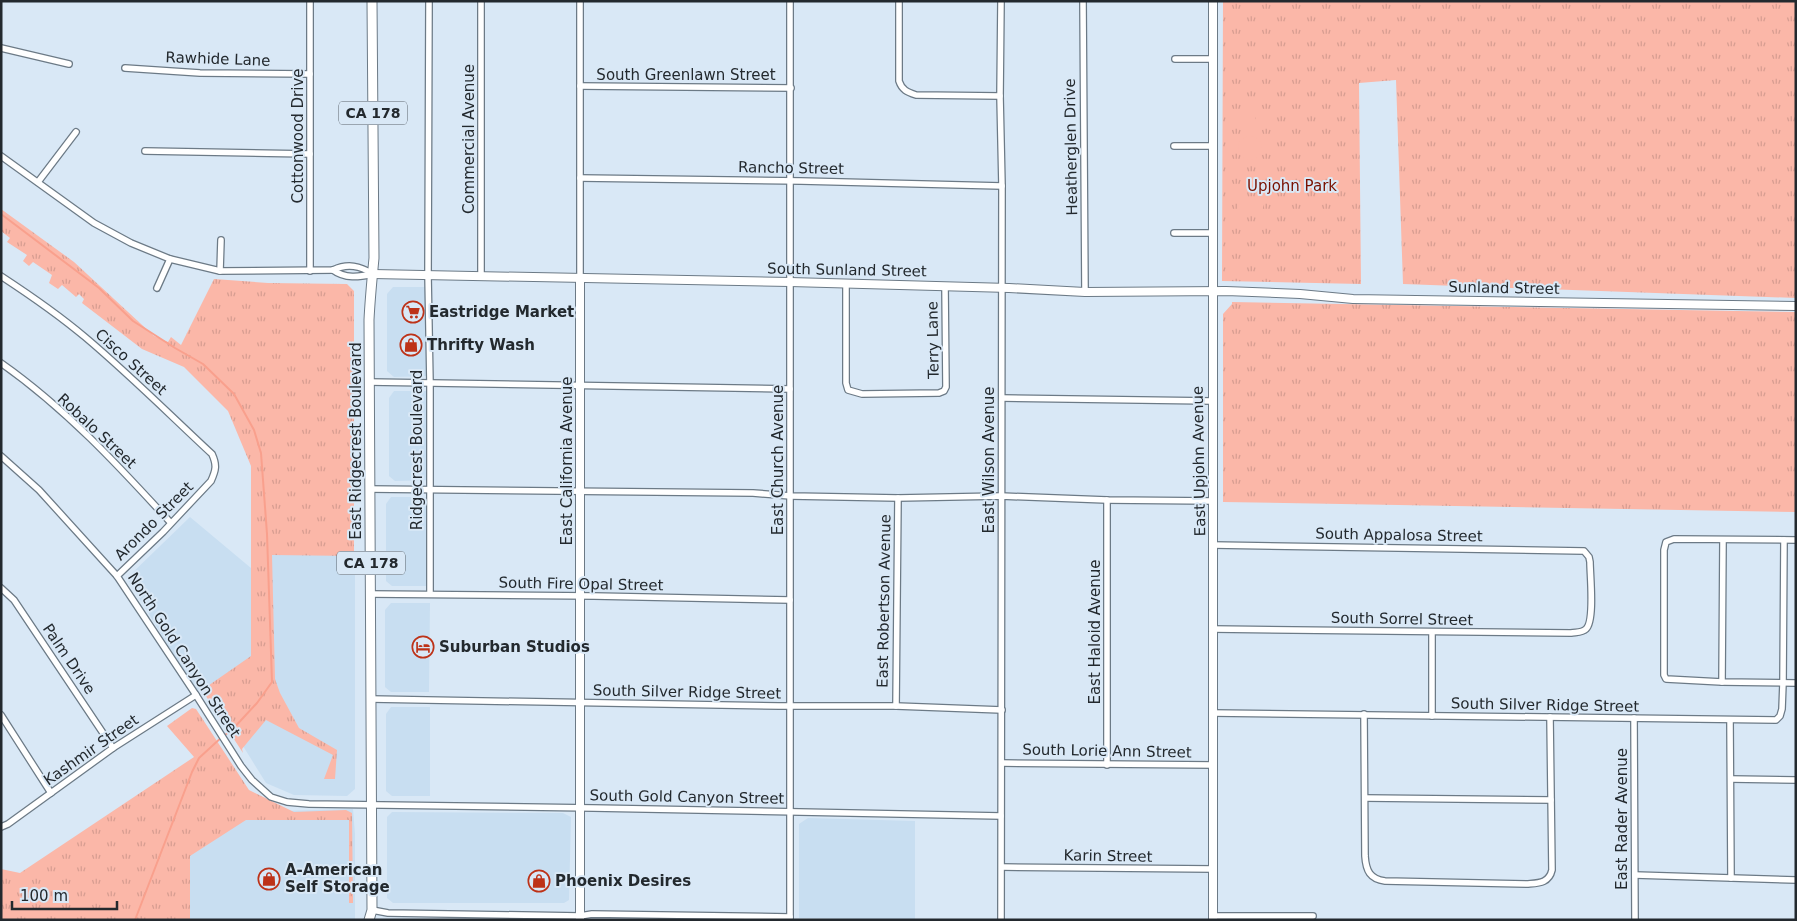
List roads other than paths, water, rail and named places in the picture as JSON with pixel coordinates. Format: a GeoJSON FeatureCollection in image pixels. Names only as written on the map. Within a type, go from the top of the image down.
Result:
{"type":"FeatureCollection","features":[{"type":"Feature","properties":{"kind":"main road","name":"East Ridgecrest Boulevard"},"geometry":{"type":"LineString","coordinates":[[369,920],[372,910],[370,286],[373,274],[372,1]]}},
{"type":"Feature","properties":{"kind":"main road","name":"East Ridgecrest Boulevard"},"geometry":{"type":"LineString","coordinates":[[372,910],[375,920]]}},
{"type":"Feature","properties":{"kind":"street","name":"Cottonwood Drive"},"geometry":{"type":"LineString","coordinates":[[310,1],[310,271]]}},
{"type":"Feature","properties":{"kind":"street","name":"Ridgecrest Boulevard"},"geometry":{"type":"LineString","coordinates":[[429,1],[430,594]]}},
{"type":"Feature","properties":{"kind":"street","name":"Commercial Avenue"},"geometry":{"type":"LineString","coordinates":[[481,1],[482,276]]}},
{"type":"Feature","properties":{"kind":"street","name":"East California Avenue"},"geometry":{"type":"LineString","coordinates":[[580,1],[580,918]]}},
{"type":"Feature","properties":{"kind":"street","name":"East Church Avenue"},"geometry":{"type":"LineString","coordinates":[[790,1],[790,918]]}},
{"type":"Feature","properties":{"kind":"street"},"geometry":{"type":"LineString","coordinates":[[899,1],[899,81],[904,91],[916,95],[1000,96]]}},
{"type":"Feature","properties":{"kind":"street","name":"East Wilson Avenue"},"geometry":{"type":"LineString","coordinates":[[1001,1],[1001,920]]}},
{"type":"Feature","properties":{"kind":"street","name":"Heatherglen Drive"},"geometry":{"type":"LineString","coordinates":[[1083,1],[1085,292]]}},
{"type":"Feature","properties":{"kind":"street","name":"East Upjohn Avenue"},"geometry":{"type":"LineString","coordinates":[[1212,1],[1213,918]]}},
{"type":"Feature","properties":{"kind":"street"},"geometry":{"type":"LineString","coordinates":[[1,48],[69,64]]}},
{"type":"Feature","properties":{"kind":"street"},"geometry":{"type":"LineString","coordinates":[[1175,59],[1212,59]]}},
{"type":"Feature","properties":{"kind":"street","name":"Rawhide Lane"},"geometry":{"type":"LineString","coordinates":[[125,68],[200,72],[310,74]]}},
{"type":"Feature","properties":{"kind":"street","name":"South Greenlawn Street"},"geometry":{"type":"LineString","coordinates":[[580,86],[791,88]]}},
{"type":"Feature","properties":{"kind":"street"},"geometry":{"type":"LineString","coordinates":[[38,182],[76,132]]}},
{"type":"Feature","properties":{"kind":"street"},"geometry":{"type":"LineString","coordinates":[[1174,146],[1213,146]]}},
{"type":"Feature","properties":{"kind":"street"},"geometry":{"type":"LineString","coordinates":[[145,151],[310,154]]}},
{"type":"Feature","properties":{"kind":"street"},"geometry":{"type":"LineString","coordinates":[[1,156],[64,202],[111,233],[170,259],[220,270],[310,271],[333,270],[341,266],[362,267],[373,274]]}},
{"type":"Feature","properties":{"kind":"street","name":"Rancho Street"},"geometry":{"type":"LineString","coordinates":[[580,178],[791,180],[1002,186]]}},
{"type":"Feature","properties":{"kind":"street"},"geometry":{"type":"LineString","coordinates":[[1174,233],[1212,233]]}},
{"type":"Feature","properties":{"kind":"street"},"geometry":{"type":"LineString","coordinates":[[220,270],[222,240]]}},
{"type":"Feature","properties":{"kind":"street"},"geometry":{"type":"LineString","coordinates":[[157,288],[170,259]]}},
{"type":"Feature","properties":{"kind":"street"},"geometry":{"type":"LineString","coordinates":[[333,270],[341,276],[361,277],[373,274],[482,276]]}},
{"type":"Feature","properties":{"kind":"street","name":"Cisco Street"},"geometry":{"type":"LineString","coordinates":[[1,276],[40,302],[85,337],[212,454],[217,464],[216,471],[208,484]]}},
{"type":"Feature","properties":{"kind":"street","name":"South Sunland Street"},"geometry":{"type":"LineString","coordinates":[[482,276],[945,286],[1085,292],[1212,291]]}},
{"type":"Feature","properties":{"kind":"street","name":"Terry Lane"},"geometry":{"type":"LineString","coordinates":[[846,284],[846,383],[848,390],[862,394],[942,392],[946,388],[945,286]]}},
{"type":"Feature","properties":{"kind":"street","name":"Sunland Street"},"geometry":{"type":"LineString","coordinates":[[1212,291],[1300,294],[1353,299],[1796,306]]}},
{"type":"Feature","properties":{"kind":"street","name":"Robalo Street"},"geometry":{"type":"LineString","coordinates":[[1,363],[17,374],[79,427],[116,463],[170,522]]}},
{"type":"Feature","properties":{"kind":"street"},"geometry":{"type":"LineString","coordinates":[[370,382],[790,389]]}},
{"type":"Feature","properties":{"kind":"street"},"geometry":{"type":"LineString","coordinates":[[1002,398],[1212,401]]}},
{"type":"Feature","properties":{"kind":"street","name":"North Gold Canyon Street"},"geometry":{"type":"LineString","coordinates":[[1,456],[39,490],[117,576],[241,766],[258,786],[271,797],[288,802],[372,805]]}},
{"type":"Feature","properties":{"kind":"street","name":"Arondo Street"},"geometry":{"type":"LineString","coordinates":[[117,576],[208,484]]}},
{"type":"Feature","properties":{"kind":"street"},"geometry":{"type":"LineString","coordinates":[[370,489],[753,494],[898,498],[1001,496],[1213,501]]}},
{"type":"Feature","properties":{"kind":"street","name":"East Robertson Avenue"},"geometry":{"type":"LineString","coordinates":[[896,706],[898,498]]}},
{"type":"Feature","properties":{"kind":"street","name":"East Haloid Avenue"},"geometry":{"type":"LineString","coordinates":[[1107,500],[1107,765]]}},
{"type":"Feature","properties":{"kind":"street"},"geometry":{"type":"LineString","coordinates":[[1796,540],[1670,539],[1666,542],[1664,550],[1664,675],[1666,678],[1668,680],[1796,683]]}},
{"type":"Feature","properties":{"kind":"street"},"geometry":{"type":"LineString","coordinates":[[1722,682],[1723,540]]}},
{"type":"Feature","properties":{"kind":"street"},"geometry":{"type":"LineString","coordinates":[[1783,683],[1784,540]]}},
{"type":"Feature","properties":{"kind":"street","name":"South Appalosa Street"},"geometry":{"type":"LineString","coordinates":[[1214,545],[1584,550],[1590,562],[1591,617],[1588,627]]}},
{"type":"Feature","properties":{"kind":"street","name":"Palm Drive"},"geometry":{"type":"LineString","coordinates":[[1,588],[14,600],[113,748]]}},
{"type":"Feature","properties":{"kind":"street","name":"South Fire Opal Street"},"geometry":{"type":"LineString","coordinates":[[371,594],[790,600]]}},
{"type":"Feature","properties":{"kind":"street","name":"South Sorrel Street"},"geometry":{"type":"LineString","coordinates":[[1213,629],[1571,633],[1584,631],[1588,627]]}},
{"type":"Feature","properties":{"kind":"street"},"geometry":{"type":"LineString","coordinates":[[1432,632],[1432,716]]}},
{"type":"Feature","properties":{"kind":"street","name":"South Silver Ridge Street"},"geometry":{"type":"LineString","coordinates":[[1213,714],[1364,714],[1776,720],[1780,716],[1782,709],[1783,683]]}},
{"type":"Feature","properties":{"kind":"street","name":"Kashmir Street"},"geometry":{"type":"LineString","coordinates":[[1,826],[8,824],[113,748],[196,695]]}},
{"type":"Feature","properties":{"kind":"street","name":"South Silver Ridge Street"},"geometry":{"type":"LineString","coordinates":[[371,699],[896,706],[1002,710]]}},
{"type":"Feature","properties":{"kind":"street"},"geometry":{"type":"LineString","coordinates":[[1364,714],[1365,865],[1368,874],[1385,881],[1528,884],[1545,882],[1552,870],[1550,717]]}},
{"type":"Feature","properties":{"kind":"street"},"geometry":{"type":"LineString","coordinates":[[1,715],[51,793]]}},
{"type":"Feature","properties":{"kind":"street","name":"East Rader Avenue"},"geometry":{"type":"LineString","coordinates":[[1634,718],[1635,920]]}},
{"type":"Feature","properties":{"kind":"street"},"geometry":{"type":"LineString","coordinates":[[1730,720],[1731,878]]}},
{"type":"Feature","properties":{"kind":"street","name":"South Lorie Ann Street"},"geometry":{"type":"LineString","coordinates":[[1002,763],[1213,765]]}},
{"type":"Feature","properties":{"kind":"street"},"geometry":{"type":"LineString","coordinates":[[1731,779],[1796,780]]}},
{"type":"Feature","properties":{"kind":"street"},"geometry":{"type":"LineString","coordinates":[[1365,798],[1551,800]]}},
{"type":"Feature","properties":{"kind":"street","name":"South Gold Canyon Street"},"geometry":{"type":"LineString","coordinates":[[372,805],[1001,816]]}},
{"type":"Feature","properties":{"kind":"street","name":"Karin Street"},"geometry":{"type":"LineString","coordinates":[[1002,867],[1213,870]]}},
{"type":"Feature","properties":{"kind":"street"},"geometry":{"type":"LineString","coordinates":[[1635,875],[1796,880]]}},
{"type":"Feature","properties":{"kind":"street"},"geometry":{"type":"LineString","coordinates":[[372,910],[393,913],[485,918],[580,918],[590,914],[679,918],[790,918]]}},
{"type":"Feature","properties":{"kind":"street"},"geometry":{"type":"LineString","coordinates":[[1213,918],[1313,916]]}},
{"type":"Feature","properties":{"kind":"waterway"},"geometry":{"type":"LineString","coordinates":[[1,214],[99,288],[133,321],[203,364],[234,394],[254,430],[261,453],[267,534],[272,682],[257,703],[231,731],[199,758],[135,920]]}},
{"type":"Feature","properties":{"kind":"place","name":"Eastridge Market"},"geometry":{"type":"Point","coordinates":[413,312]}},
{"type":"Feature","properties":{"kind":"place","name":"Thrifty Wash"},"geometry":{"type":"Point","coordinates":[411,345]}},
{"type":"Feature","properties":{"kind":"place","name":"Suburban Studios"},"geometry":{"type":"Point","coordinates":[423,647]}},
{"type":"Feature","properties":{"kind":"place","name":"A-American Self Storage"},"geometry":{"type":"Point","coordinates":[269,879]}},
{"type":"Feature","properties":{"kind":"place","name":"Phoenix Desires"},"geometry":{"type":"Point","coordinates":[539,881]}},
{"type":"Feature","properties":{"kind":"park label","name":"Upjohn Park"},"geometry":{"type":"Point","coordinates":[1292,186]}}]}
